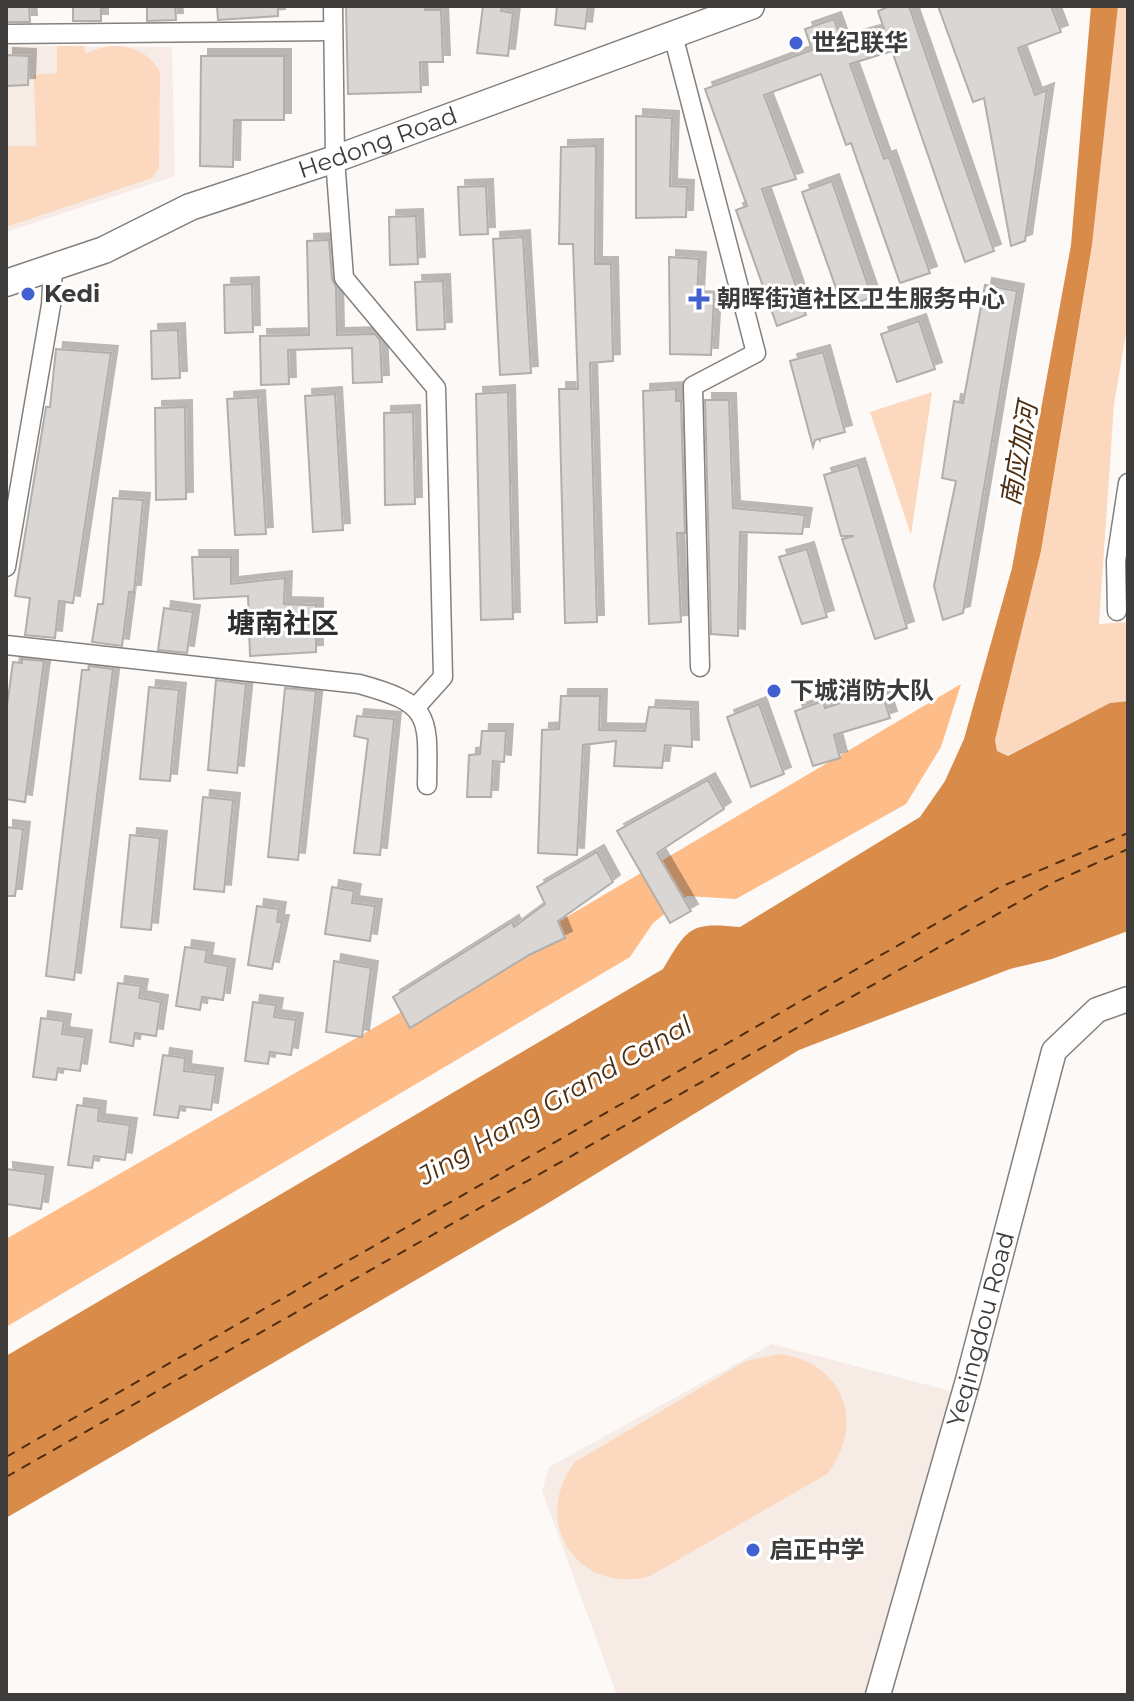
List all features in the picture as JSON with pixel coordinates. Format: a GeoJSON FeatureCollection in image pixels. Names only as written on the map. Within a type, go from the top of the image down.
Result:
{"type":"FeatureCollection","features":[{"type":"Feature","properties":{"kind":"main road","name":"Hedong Road"},"geometry":{"type":"LineString","coordinates":[[6,283],[104,250],[190,207],[335,159],[751,6]]}},
{"type":"Feature","properties":{"kind":"street"},"geometry":{"type":"LineString","coordinates":[[333,6],[335,159],[344,278],[436,388],[443,677],[416,707]]}},
{"type":"Feature","properties":{"kind":"street"},"geometry":{"type":"LineString","coordinates":[[6,34],[333,31]]}},
{"type":"Feature","properties":{"kind":"street"},"geometry":{"type":"LineString","coordinates":[[673,35],[756,353],[693,386],[700,667]]}},
{"type":"Feature","properties":{"kind":"street"},"geometry":{"type":"LineString","coordinates":[[6,567],[51,305],[53,267]]}},
{"type":"Feature","properties":{"kind":"street"},"geometry":{"type":"LineString","coordinates":[[1117,611],[1116,561],[1128,483]]}},
{"type":"Feature","properties":{"kind":"street"},"geometry":{"type":"LineString","coordinates":[[6,645],[359,684],[388,692],[416,707],[428,727],[427,785]]}},
{"type":"Feature","properties":{"kind":"street","name":"Yeqingdou Road"},"geometry":{"type":"LineString","coordinates":[[878,1695],[968,1380],[1054,1051],[1097,1010],[1128,999]]}},
{"type":"Feature","properties":{"kind":"shaded area"},"geometry":{"type":"Polygon","coordinates":[[[1118,6],[1128,6],[1128,322],[1114,404],[1099,624],[1128,622],[1128,701],[1110,703],[1007,756],[997,751],[995,740],[1041,551],[1092,245],[1118,6]]]}},
{"type":"Feature","properties":{"kind":"shaded area"},"geometry":{"type":"Polygon","coordinates":[[[6,46],[172,47],[175,176],[6,232],[6,46]]]}},
{"type":"Feature","properties":{"kind":"shaded area"},"geometry":{"type":"Polygon","coordinates":[[[57,46],[84,46],[86,54],[107,47],[128,47],[154,63],[160,72],[159,168],[152,178],[6,227],[7,146],[36,146],[34,75],[57,73],[57,46]]]}},
{"type":"Feature","properties":{"kind":"shaded area"},"geometry":{"type":"Polygon","coordinates":[[[932,392],[911,535],[870,412],[932,392]]]}},
{"type":"Feature","properties":{"kind":"shaded area"},"geometry":{"type":"Polygon","coordinates":[[[961,684],[941,747],[906,804],[736,899],[687,896],[653,923],[630,957],[6,1327],[6,1239],[553,925],[961,684]]]}},
{"type":"Feature","properties":{"kind":"shaded area"},"geometry":{"type":"Polygon","coordinates":[[[772,1344],[958,1393],[871,1695],[617,1695],[542,1491],[549,1467],[772,1344]]]}},
{"type":"Feature","properties":{"kind":"shaded area"},"geometry":{"type":"Polygon","coordinates":[[[780,1354],[802,1360],[820,1370],[833,1383],[842,1399],[846,1416],[845,1435],[839,1455],[827,1474],[650,1576],[624,1579],[601,1575],[582,1564],[568,1549],[560,1529],[557,1508],[562,1485],[575,1462],[746,1361],[780,1354]]]}},
{"type":"Feature","properties":{"kind":"water","name":"Jing Hang Grand Canal"},"geometry":{"type":"Polygon","coordinates":[[[1091,6],[1118,6],[1092,245],[1041,551],[995,740],[997,751],[1008,756],[1110,703],[1128,701],[1128,931],[1052,959],[1010,969],[799,1050],[545,1205],[6,1518],[6,1356],[663,969],[692,930],[710,926],[740,927],[920,817],[945,781],[964,739],[1012,568],[1071,245],[1091,6]]]}},
{"type":"Feature","properties":{"kind":"building"},"geometry":{"type":"Polygon","coordinates":[[[6,6],[29,6],[30,22],[6,22],[6,6]]]}},
{"type":"Feature","properties":{"kind":"building"},"geometry":{"type":"Polygon","coordinates":[[[73,6],[101,6],[101,21],[73,21],[73,6]]]}},
{"type":"Feature","properties":{"kind":"building"},"geometry":{"type":"Polygon","coordinates":[[[147,6],[175,6],[176,20],[147,21],[147,6]]]}},
{"type":"Feature","properties":{"kind":"building"},"geometry":{"type":"Polygon","coordinates":[[[217,6],[278,6],[278,16],[218,20],[217,6]]]}},
{"type":"Feature","properties":{"kind":"building"},"geometry":{"type":"Polygon","coordinates":[[[346,6],[425,6],[425,10],[441,10],[443,62],[420,62],[421,92],[348,94],[346,6]]]}},
{"type":"Feature","properties":{"kind":"building"},"geometry":{"type":"Polygon","coordinates":[[[483,6],[502,6],[501,11],[513,13],[508,56],[477,53],[483,6]]]}},
{"type":"Feature","properties":{"kind":"building"},"geometry":{"type":"Polygon","coordinates":[[[557,6],[588,6],[585,29],[555,25],[557,6]]]}},
{"type":"Feature","properties":{"kind":"building"},"geometry":{"type":"Polygon","coordinates":[[[890,6],[909,6],[994,251],[965,262],[892,51],[850,64],[884,159],[889,157],[930,273],[900,283],[851,143],[846,145],[821,74],[764,95],[796,179],[762,189],[806,315],[777,326],[736,210],[747,206],[705,89],[812,50],[805,29],[834,19],[842,41],[884,29],[878,11],[890,6]]]}},
{"type":"Feature","properties":{"kind":"building"},"geometry":{"type":"Polygon","coordinates":[[[938,6],[1051,6],[1061,32],[1018,48],[1035,95],[1047,90],[1025,241],[1011,246],[984,98],[973,102],[938,6]]]}},
{"type":"Feature","properties":{"kind":"building"},"geometry":{"type":"Polygon","coordinates":[[[6,55],[29,56],[28,85],[6,86],[6,55]]]}},
{"type":"Feature","properties":{"kind":"building"},"geometry":{"type":"Polygon","coordinates":[[[201,56],[284,56],[284,120],[234,120],[233,167],[200,166],[201,56]]]}},
{"type":"Feature","properties":{"kind":"building"},"geometry":{"type":"Polygon","coordinates":[[[636,116],[672,118],[670,186],[687,187],[686,217],[636,218],[636,116]]]}},
{"type":"Feature","properties":{"kind":"building"},"geometry":{"type":"Polygon","coordinates":[[[596,146],[595,264],[611,264],[613,361],[590,363],[597,622],[565,623],[559,389],[578,389],[573,244],[559,244],[561,147],[596,146]]]}},
{"type":"Feature","properties":{"kind":"building"},"geometry":{"type":"Polygon","coordinates":[[[832,181],[872,297],[843,308],[802,192],[832,181]]]}},
{"type":"Feature","properties":{"kind":"building"},"geometry":{"type":"Polygon","coordinates":[[[486,186],[488,234],[460,235],[458,187],[486,186]]]}},
{"type":"Feature","properties":{"kind":"building"},"geometry":{"type":"Polygon","coordinates":[[[416,216],[418,264],[390,265],[389,217],[416,216]]]}},
{"type":"Feature","properties":{"kind":"building"},"geometry":{"type":"Polygon","coordinates":[[[523,237],[531,373],[500,375],[493,239],[523,237]]]}},
{"type":"Feature","properties":{"kind":"building"},"geometry":{"type":"Polygon","coordinates":[[[329,240],[332,279],[336,287],[337,335],[375,334],[380,340],[382,382],[353,383],[352,348],[288,350],[289,384],[261,385],[260,336],[309,335],[307,241],[329,240]]]}},
{"type":"Feature","properties":{"kind":"building"},"geometry":{"type":"Polygon","coordinates":[[[669,257],[699,259],[697,298],[714,299],[711,355],[670,354],[669,257]]]}},
{"type":"Feature","properties":{"kind":"building"},"geometry":{"type":"Polygon","coordinates":[[[443,281],[445,329],[417,330],[415,282],[443,281]]]}},
{"type":"Feature","properties":{"kind":"building"},"geometry":{"type":"Polygon","coordinates":[[[252,284],[253,332],[225,333],[224,285],[252,284]]]}},
{"type":"Feature","properties":{"kind":"building"},"geometry":{"type":"Polygon","coordinates":[[[985,285],[1017,291],[963,613],[943,620],[934,586],[956,481],[942,478],[954,401],[963,403],[985,285]]]}},
{"type":"Feature","properties":{"kind":"building"},"geometry":{"type":"Polygon","coordinates":[[[919,321],[935,369],[897,382],[881,334],[919,321]]]}},
{"type":"Feature","properties":{"kind":"building"},"geometry":{"type":"Polygon","coordinates":[[[178,330],[180,378],[152,379],[151,331],[178,330]]]}},
{"type":"Feature","properties":{"kind":"building"},"geometry":{"type":"Polygon","coordinates":[[[56,349],[111,353],[73,603],[59,601],[55,638],[25,635],[30,598],[15,596],[46,407],[50,407],[56,349]]]}},
{"type":"Feature","properties":{"kind":"building"},"geometry":{"type":"Polygon","coordinates":[[[823,352],[845,432],[815,440],[813,447],[790,361],[823,352]]]}},
{"type":"Feature","properties":{"kind":"building"},"geometry":{"type":"Polygon","coordinates":[[[676,389],[676,401],[681,401],[685,533],[677,533],[681,622],[649,624],[643,391],[676,389]]]}},
{"type":"Feature","properties":{"kind":"building"},"geometry":{"type":"Polygon","coordinates":[[[508,392],[513,619],[481,620],[476,394],[508,392]]]}},
{"type":"Feature","properties":{"kind":"building"},"geometry":{"type":"Polygon","coordinates":[[[335,394],[343,530],[313,532],[305,396],[335,394]]]}},
{"type":"Feature","properties":{"kind":"building"},"geometry":{"type":"Polygon","coordinates":[[[258,397],[266,534],[235,535],[227,399],[258,397]]]}},
{"type":"Feature","properties":{"kind":"building"},"geometry":{"type":"Polygon","coordinates":[[[705,400],[729,400],[733,508],[805,515],[802,534],[740,532],[738,636],[711,634],[705,400]]]}},
{"type":"Feature","properties":{"kind":"building"},"geometry":{"type":"Polygon","coordinates":[[[185,407],[186,499],[156,500],[155,408],[185,407]]]}},
{"type":"Feature","properties":{"kind":"building"},"geometry":{"type":"Polygon","coordinates":[[[413,412],[415,504],[385,505],[384,413],[413,412]]]}},
{"type":"Feature","properties":{"kind":"building"},"geometry":{"type":"Polygon","coordinates":[[[858,465],[907,628],[875,639],[842,539],[854,536],[841,536],[824,475],[858,465]]]}},
{"type":"Feature","properties":{"kind":"building"},"geometry":{"type":"Polygon","coordinates":[[[113,498],[143,500],[134,592],[129,592],[122,646],[92,642],[98,604],[103,604],[113,498]]]}},
{"type":"Feature","properties":{"kind":"building"},"geometry":{"type":"Polygon","coordinates":[[[807,549],[827,617],[802,624],[779,557],[807,549]]]}},
{"type":"Feature","properties":{"kind":"building"},"geometry":{"type":"Polygon","coordinates":[[[192,557],[231,557],[231,584],[285,578],[284,604],[316,605],[316,652],[250,656],[248,596],[194,599],[192,557]]]}},
{"type":"Feature","properties":{"kind":"building"},"geometry":{"type":"Polygon","coordinates":[[[164,608],[193,612],[187,653],[158,650],[164,608]]]}},
{"type":"Feature","properties":{"kind":"building"},"geometry":{"type":"Polygon","coordinates":[[[22,659],[44,661],[25,802],[6,799],[6,713],[13,662],[22,663],[22,659]]]}},
{"type":"Feature","properties":{"kind":"building"},"geometry":{"type":"Polygon","coordinates":[[[89,666],[113,669],[74,980],[46,976],[82,670],[89,670],[89,666]]]}},
{"type":"Feature","properties":{"kind":"building"},"geometry":{"type":"Polygon","coordinates":[[[216,680],[246,684],[237,773],[208,770],[216,680]]]}},
{"type":"Feature","properties":{"kind":"building"},"geometry":{"type":"Polygon","coordinates":[[[149,687],[179,690],[170,781],[140,779],[149,687]]]}},
{"type":"Feature","properties":{"kind":"building"},"geometry":{"type":"Polygon","coordinates":[[[285,688],[316,691],[298,860],[268,857],[285,688]]]}},
{"type":"Feature","properties":{"kind":"building"},"geometry":{"type":"Polygon","coordinates":[[[881,690],[890,718],[834,735],[840,758],[813,766],[795,711],[823,701],[825,708],[881,690]]]}},
{"type":"Feature","properties":{"kind":"building"},"geometry":{"type":"Polygon","coordinates":[[[561,696],[600,696],[599,730],[645,731],[649,707],[691,709],[692,747],[665,745],[662,768],[614,766],[616,741],[583,745],[577,855],[538,853],[542,730],[559,729],[561,696]]]}},
{"type":"Feature","properties":{"kind":"building"},"geometry":{"type":"Polygon","coordinates":[[[759,704],[784,774],[751,787],[727,717],[759,704]]]}},
{"type":"Feature","properties":{"kind":"building"},"geometry":{"type":"Polygon","coordinates":[[[357,716],[394,719],[380,855],[354,853],[368,739],[354,736],[357,716]]]}},
{"type":"Feature","properties":{"kind":"building"},"geometry":{"type":"Polygon","coordinates":[[[482,731],[506,731],[504,762],[493,761],[491,797],[467,797],[469,755],[480,754],[482,731]]]}},
{"type":"Feature","properties":{"kind":"building"},"geometry":{"type":"Polygon","coordinates":[[[708,780],[724,809],[657,853],[691,911],[670,923],[617,831],[708,780]]]}},
{"type":"Feature","properties":{"kind":"building"},"geometry":{"type":"Polygon","coordinates":[[[203,797],[233,800],[224,892],[194,889],[203,797]]]}},
{"type":"Feature","properties":{"kind":"building"},"geometry":{"type":"Polygon","coordinates":[[[6,827],[23,829],[15,896],[6,896],[6,827]]]}},
{"type":"Feature","properties":{"kind":"building"},"geometry":{"type":"Polygon","coordinates":[[[130,835],[160,838],[151,930],[121,927],[130,835]]]}},
{"type":"Feature","properties":{"kind":"building"},"geometry":{"type":"Polygon","coordinates":[[[597,852],[613,882],[558,921],[565,938],[529,955],[410,1028],[393,997],[512,922],[514,927],[545,904],[537,887],[597,852]]]}},
{"type":"Feature","properties":{"kind":"building"},"geometry":{"type":"Polygon","coordinates":[[[332,887],[354,891],[352,903],[375,906],[370,941],[325,934],[332,887]]]}},
{"type":"Feature","properties":{"kind":"building"},"geometry":{"type":"Polygon","coordinates":[[[257,906],[279,909],[277,922],[282,922],[272,969],[248,965],[257,906]]]}},
{"type":"Feature","properties":{"kind":"building"},"geometry":{"type":"Polygon","coordinates":[[[185,947],[207,950],[205,962],[228,966],[223,1000],[202,997],[200,1010],[176,1006],[185,947]]]}},
{"type":"Feature","properties":{"kind":"building"},"geometry":{"type":"Polygon","coordinates":[[[334,961],[371,968],[362,1037],[326,1032],[334,961]]]}},
{"type":"Feature","properties":{"kind":"building"},"geometry":{"type":"Polygon","coordinates":[[[118,983],[141,986],[139,998],[161,1002],[156,1036],[135,1033],[133,1046],[110,1042],[118,983]]]}},
{"type":"Feature","properties":{"kind":"building"},"geometry":{"type":"Polygon","coordinates":[[[253,1002],[276,1005],[274,1017],[296,1020],[291,1055],[270,1052],[268,1064],[245,1061],[253,1002]]]}},
{"type":"Feature","properties":{"kind":"building"},"geometry":{"type":"Polygon","coordinates":[[[41,1018],[64,1021],[62,1034],[85,1037],[80,1071],[58,1068],[56,1080],[33,1077],[41,1018]]]}},
{"type":"Feature","properties":{"kind":"building"},"geometry":{"type":"Polygon","coordinates":[[[163,1055],[185,1058],[184,1071],[216,1075],[211,1110],[180,1106],[178,1118],[154,1115],[163,1055]]]}},
{"type":"Feature","properties":{"kind":"building"},"geometry":{"type":"Polygon","coordinates":[[[77,1105],[99,1108],[98,1121],[130,1125],[125,1160],[94,1156],[92,1168],[68,1165],[77,1105]]]}},
{"type":"Feature","properties":{"kind":"building"},"geometry":{"type":"Polygon","coordinates":[[[6,1169],[46,1174],[41,1209],[6,1204],[6,1169]]]}},
{"type":"Feature","properties":{"kind":"ferry route"},"geometry":{"type":"LineString","coordinates":[[6,1457],[998,888],[1128,833]]}},
{"type":"Feature","properties":{"kind":"ferry route"},"geometry":{"type":"LineString","coordinates":[[6,1477],[1054,882],[1128,849]]}},
{"type":"Feature","properties":{"kind":"place","name":"世纪联华"},"geometry":{"type":"Point","coordinates":[796,43]}},
{"type":"Feature","properties":{"kind":"place","name":"Kedi"},"geometry":{"type":"Point","coordinates":[28,294]}},
{"type":"Feature","properties":{"kind":"place","name":"朝晖街道社区卫生服务中心"},"geometry":{"type":"Point","coordinates":[699,299]}},
{"type":"Feature","properties":{"kind":"place","name":"下城消防大队"},"geometry":{"type":"Point","coordinates":[774,691]}},
{"type":"Feature","properties":{"kind":"place","name":"启正中学"},"geometry":{"type":"Point","coordinates":[753,1550]}},
{"type":"Feature","properties":{"kind":"district","name":"塘南社区"},"geometry":{"type":"Point","coordinates":[283,623]}},
{"type":"Feature","properties":{"kind":"water label","name":"南应加河"},"geometry":{"type":"Point","coordinates":[1019,454]}}]}
